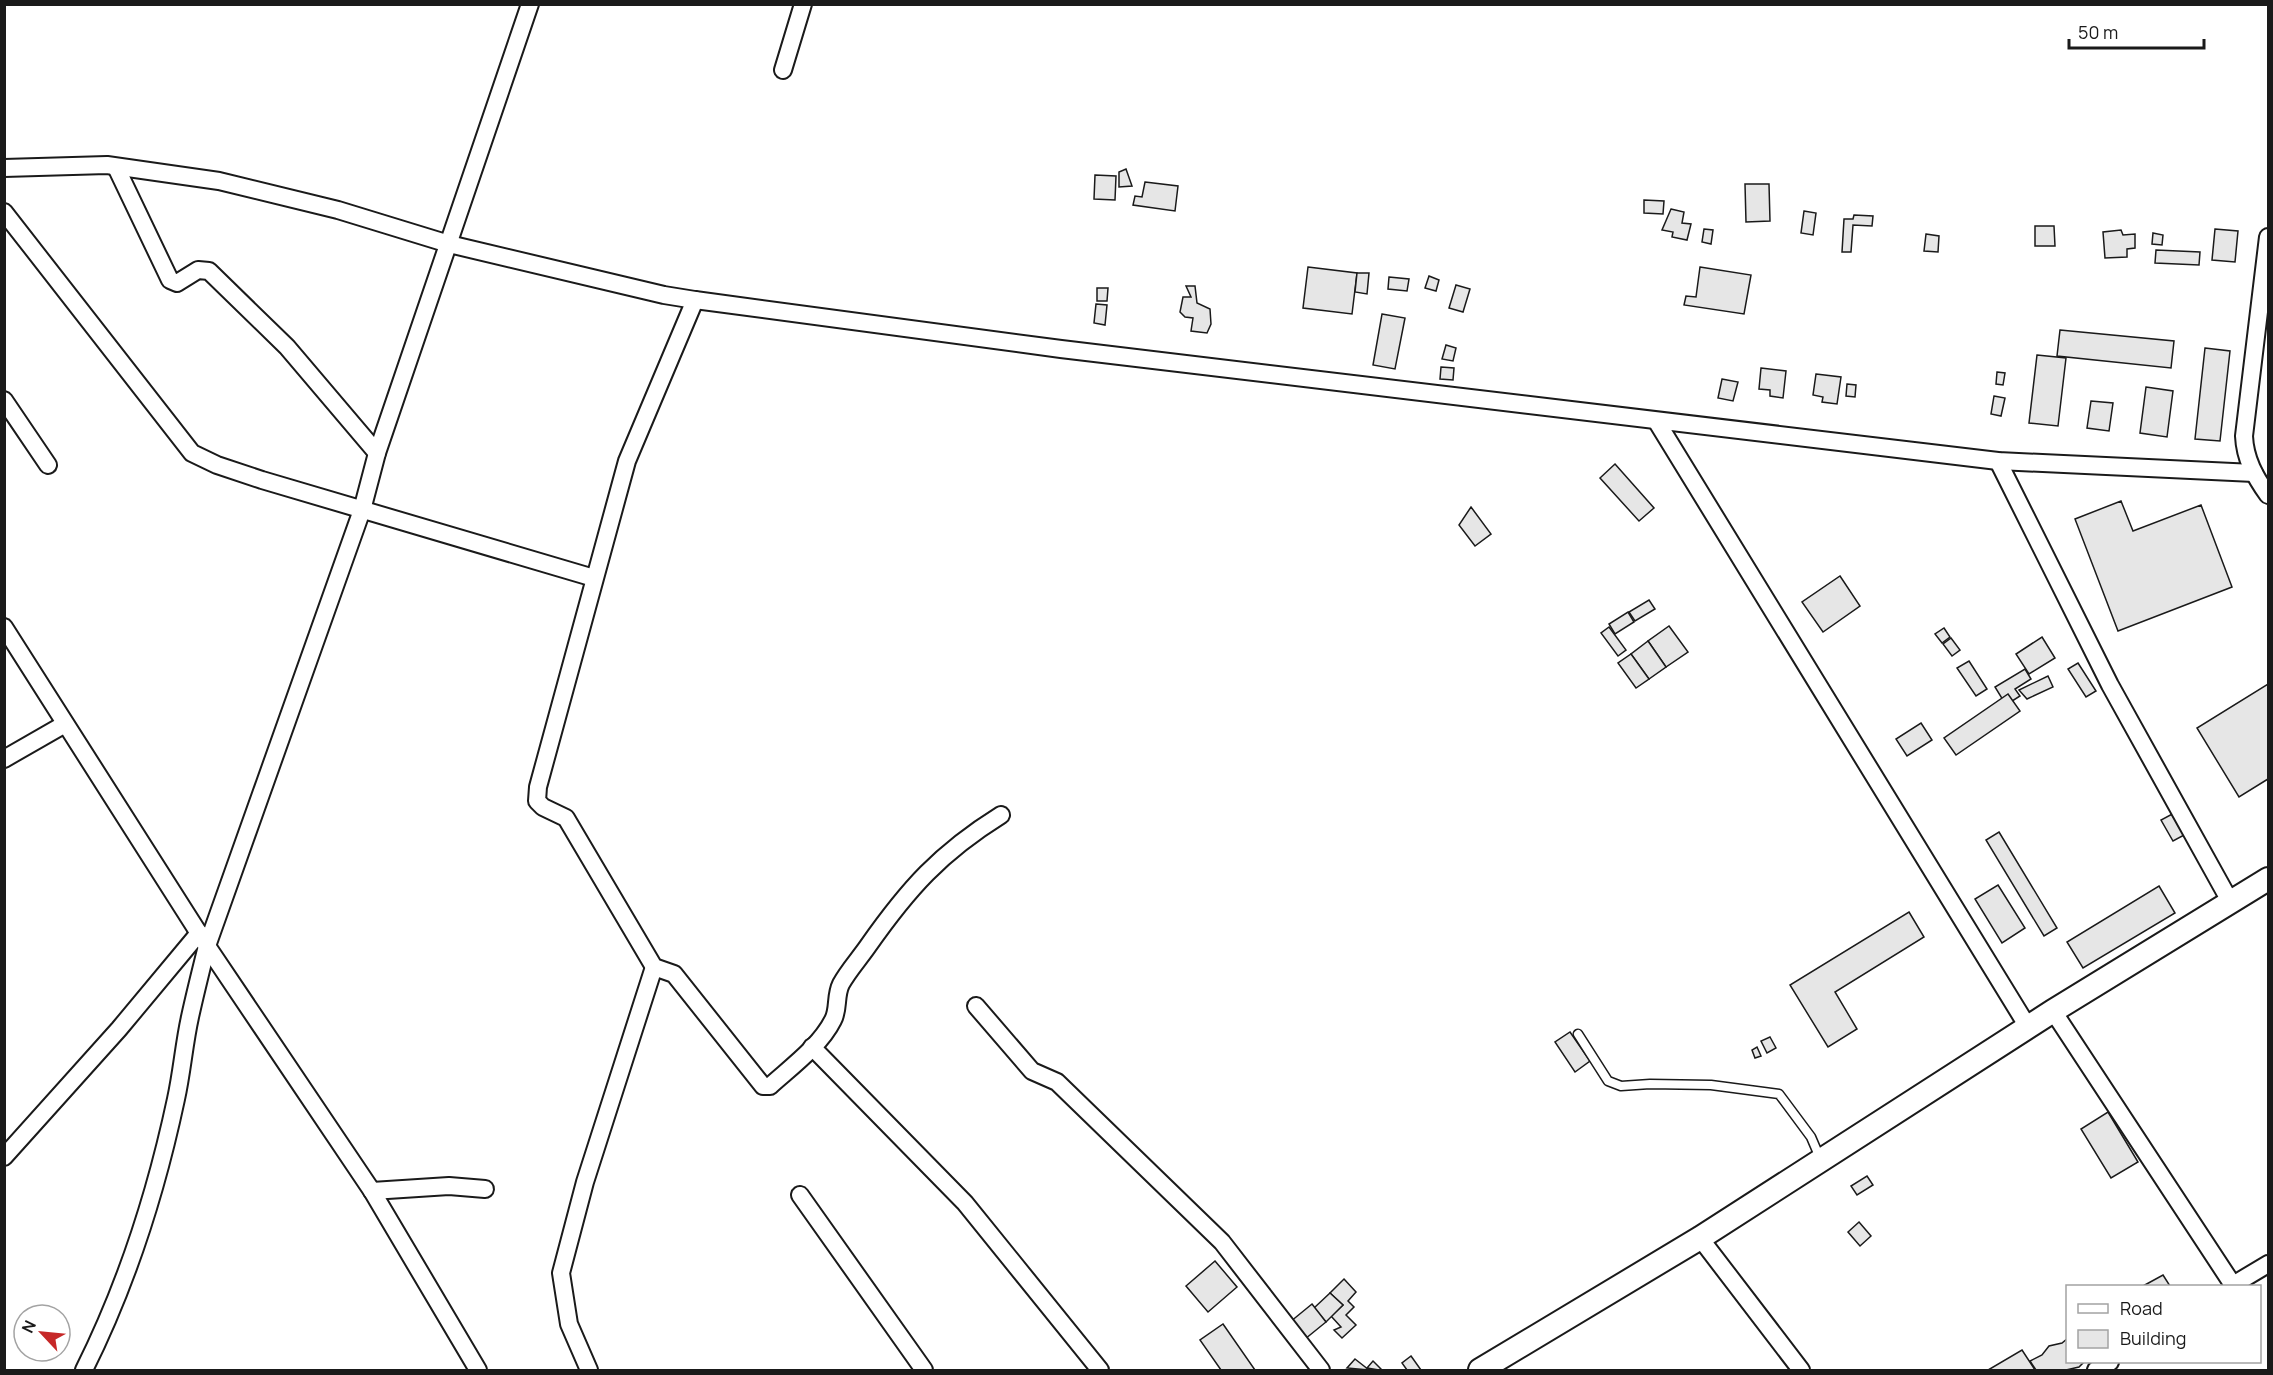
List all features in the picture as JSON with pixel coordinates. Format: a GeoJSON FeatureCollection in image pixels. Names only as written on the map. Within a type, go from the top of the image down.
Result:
{"type":"FeatureCollection","features":[{"type":"Feature","properties":{"kind":"main road"},"geometry":{"type":"LineString","coordinates":[[1480,1371],[1700,1238],[2053,1011],[2268,879]]}},
{"type":"Feature","properties":{"kind":"street"},"geometry":{"type":"LineString","coordinates":[[84,1371],[103,1333],[133,1256],[155,1185],[177,1097],[203,939],[362,510],[377,453],[530,4]]}},
{"type":"Feature","properties":{"kind":"street"},"geometry":{"type":"LineString","coordinates":[[783,70],[803,4]]}},
{"type":"Feature","properties":{"kind":"street"},"geometry":{"type":"LineString","coordinates":[[116,167],[170,280],[177,283],[198,270],[209,271],[287,347],[377,453]]}},
{"type":"Feature","properties":{"kind":"street"},"geometry":{"type":"LineString","coordinates":[[4,168],[116,167],[219,181],[338,210],[449,244],[664,295],[695,300],[1073,350],[1657,422],[1998,461],[2254,473]]}},
{"type":"Feature","properties":{"kind":"street"},"geometry":{"type":"LineString","coordinates":[[4,212],[192,453],[217,465],[594,578]]}},
{"type":"Feature","properties":{"kind":"street"},"geometry":{"type":"LineString","coordinates":[[2268,237],[2244,436],[2245,451],[2254,473],[2268,495]]}},
{"type":"Feature","properties":{"kind":"street"},"geometry":{"type":"LineString","coordinates":[[695,300],[627,461],[538,787],[537,801],[543,807],[566,818],[654,967],[675,974],[763,1086],[770,1086],[812,1047],[834,1019],[841,984],[891,914],[927,870],[969,834],[1000,815]]}},
{"type":"Feature","properties":{"kind":"street"},"geometry":{"type":"LineString","coordinates":[[4,400],[48,465]]}},
{"type":"Feature","properties":{"kind":"street"},"geometry":{"type":"LineString","coordinates":[[1657,422],[2028,1027]]}},
{"type":"Feature","properties":{"kind":"street"},"geometry":{"type":"LineString","coordinates":[[1998,461],[2110,685],[2230,903]]}},
{"type":"Feature","properties":{"kind":"street"},"geometry":{"type":"LineString","coordinates":[[4,627],[203,939],[372,1191],[478,1371]]}},
{"type":"Feature","properties":{"kind":"street"},"geometry":{"type":"LineString","coordinates":[[4,759],[65,724]]}},
{"type":"Feature","properties":{"kind":"street"},"geometry":{"type":"LineString","coordinates":[[4,1157],[203,939]]}},
{"type":"Feature","properties":{"kind":"street"},"geometry":{"type":"LineString","coordinates":[[589,1371],[569,1324],[561,1273],[585,1182],[654,967]]}},
{"type":"Feature","properties":{"kind":"street"},"geometry":{"type":"LineString","coordinates":[[976,1006],[1032,1071],[1057,1082],[1221,1242],[1321,1371]]}},
{"type":"Feature","properties":{"kind":"street"},"geometry":{"type":"LineString","coordinates":[[2053,1011],[2231,1285]]}},
{"type":"Feature","properties":{"kind":"street"},"geometry":{"type":"LineString","coordinates":[[812,1047],[966,1203],[1100,1371]]}},
{"type":"Feature","properties":{"kind":"street"},"geometry":{"type":"LineString","coordinates":[[372,1191],[449,1186],[485,1189]]}},
{"type":"Feature","properties":{"kind":"street"},"geometry":{"type":"LineString","coordinates":[[800,1195],[924,1371]]}},
{"type":"Feature","properties":{"kind":"street"},"geometry":{"type":"LineString","coordinates":[[1700,1238],[1801,1371]]}},
{"type":"Feature","properties":{"kind":"street"},"geometry":{"type":"LineString","coordinates":[[2234,1285],[2268,1264]]}},
{"type":"Feature","properties":{"kind":"lane"},"geometry":{"type":"LineString","coordinates":[[1578,1034],[1608,1081],[1621,1086],[1711,1085],[1779,1094],[1811,1137],[1821,1161]]}},
{"type":"Feature","properties":{"kind":"building"},"geometry":{"type":"Polygon","coordinates":[[[1126,169],[1132,186],[1119,187],[1119,172],[1126,169]]]}},
{"type":"Feature","properties":{"kind":"building"},"geometry":{"type":"Polygon","coordinates":[[[1095,175],[1116,176],[1115,200],[1094,199],[1095,175]]]}},
{"type":"Feature","properties":{"kind":"building"},"geometry":{"type":"Polygon","coordinates":[[[1145,182],[1178,186],[1175,211],[1133,205],[1135,196],[1142,197],[1145,182]]]}},
{"type":"Feature","properties":{"kind":"building"},"geometry":{"type":"Polygon","coordinates":[[[1745,184],[1769,184],[1770,221],[1746,222],[1745,184]]]}},
{"type":"Feature","properties":{"kind":"building"},"geometry":{"type":"Polygon","coordinates":[[[1644,200],[1664,201],[1663,214],[1644,213],[1644,200]]]}},
{"type":"Feature","properties":{"kind":"building"},"geometry":{"type":"Polygon","coordinates":[[[1671,209],[1684,212],[1682,223],[1691,224],[1687,240],[1672,237],[1673,232],[1662,230],[1671,209]]]}},
{"type":"Feature","properties":{"kind":"building"},"geometry":{"type":"Polygon","coordinates":[[[1804,211],[1816,213],[1813,235],[1801,233],[1804,211]]]}},
{"type":"Feature","properties":{"kind":"building"},"geometry":{"type":"Polygon","coordinates":[[[1854,215],[1873,216],[1872,226],[1853,225],[1851,252],[1842,252],[1844,219],[1853,219],[1854,215]]]}},
{"type":"Feature","properties":{"kind":"building"},"geometry":{"type":"Polygon","coordinates":[[[2035,226],[2054,226],[2055,246],[2035,246],[2035,226]]]}},
{"type":"Feature","properties":{"kind":"building"},"geometry":{"type":"Polygon","coordinates":[[[1704,229],[1713,230],[1711,244],[1702,242],[1704,229]]]}},
{"type":"Feature","properties":{"kind":"building"},"geometry":{"type":"Polygon","coordinates":[[[2215,229],[2238,231],[2235,262],[2212,260],[2215,229]]]}},
{"type":"Feature","properties":{"kind":"building"},"geometry":{"type":"Polygon","coordinates":[[[2121,230],[2123,235],[2135,234],[2135,248],[2127,249],[2127,257],[2105,258],[2103,232],[2121,230]]]}},
{"type":"Feature","properties":{"kind":"building"},"geometry":{"type":"Polygon","coordinates":[[[2153,233],[2163,235],[2162,245],[2152,244],[2153,233]]]}},
{"type":"Feature","properties":{"kind":"building"},"geometry":{"type":"Polygon","coordinates":[[[1926,234],[1939,236],[1938,252],[1924,251],[1926,234]]]}},
{"type":"Feature","properties":{"kind":"building"},"geometry":{"type":"Polygon","coordinates":[[[2156,250],[2200,252],[2199,265],[2155,263],[2156,250]]]}},
{"type":"Feature","properties":{"kind":"building"},"geometry":{"type":"Polygon","coordinates":[[[1308,267],[1357,273],[1352,314],[1303,308],[1308,267]]]}},
{"type":"Feature","properties":{"kind":"building"},"geometry":{"type":"Polygon","coordinates":[[[1700,267],[1751,275],[1744,314],[1684,305],[1686,296],[1696,297],[1700,267]]]}},
{"type":"Feature","properties":{"kind":"building"},"geometry":{"type":"Polygon","coordinates":[[[1357,273],[1369,273],[1367,294],[1355,292],[1357,273]]]}},
{"type":"Feature","properties":{"kind":"building"},"geometry":{"type":"Polygon","coordinates":[[[1429,276],[1439,280],[1436,291],[1425,288],[1429,276]]]}},
{"type":"Feature","properties":{"kind":"building"},"geometry":{"type":"Polygon","coordinates":[[[1389,277],[1409,279],[1407,291],[1388,289],[1389,277]]]}},
{"type":"Feature","properties":{"kind":"building"},"geometry":{"type":"Polygon","coordinates":[[[1456,285],[1470,289],[1463,312],[1449,308],[1456,285]]]}},
{"type":"Feature","properties":{"kind":"building"},"geometry":{"type":"Polygon","coordinates":[[[1186,286],[1195,286],[1197,303],[1210,309],[1211,324],[1207,333],[1191,331],[1193,318],[1185,317],[1180,312],[1183,297],[1191,297],[1186,286]]]}},
{"type":"Feature","properties":{"kind":"building"},"geometry":{"type":"Polygon","coordinates":[[[1097,288],[1108,288],[1107,301],[1097,301],[1097,288]]]}},
{"type":"Feature","properties":{"kind":"building"},"geometry":{"type":"Polygon","coordinates":[[[1096,304],[1107,305],[1105,325],[1094,323],[1096,304]]]}},
{"type":"Feature","properties":{"kind":"building"},"geometry":{"type":"Polygon","coordinates":[[[1382,314],[1405,318],[1395,369],[1373,365],[1382,314]]]}},
{"type":"Feature","properties":{"kind":"building"},"geometry":{"type":"Polygon","coordinates":[[[2060,330],[2174,341],[2171,368],[2057,356],[2060,330]]]}},
{"type":"Feature","properties":{"kind":"building"},"geometry":{"type":"Polygon","coordinates":[[[1446,345],[1456,348],[1453,361],[1442,359],[1446,345]]]}},
{"type":"Feature","properties":{"kind":"building"},"geometry":{"type":"Polygon","coordinates":[[[2205,348],[2230,351],[2220,441],[2195,439],[2205,348]]]}},
{"type":"Feature","properties":{"kind":"building"},"geometry":{"type":"Polygon","coordinates":[[[2037,355],[2066,358],[2058,426],[2029,423],[2037,355]]]}},
{"type":"Feature","properties":{"kind":"building"},"geometry":{"type":"Polygon","coordinates":[[[1441,367],[1454,368],[1453,380],[1440,379],[1441,367]]]}},
{"type":"Feature","properties":{"kind":"building"},"geometry":{"type":"Polygon","coordinates":[[[1761,368],[1786,371],[1783,398],[1770,396],[1770,390],[1759,389],[1761,368]]]}},
{"type":"Feature","properties":{"kind":"building"},"geometry":{"type":"Polygon","coordinates":[[[1997,372],[2005,373],[2003,385],[1996,384],[1997,372]]]}},
{"type":"Feature","properties":{"kind":"building"},"geometry":{"type":"Polygon","coordinates":[[[1816,374],[1841,377],[1837,404],[1822,402],[1823,397],[1813,395],[1816,374]]]}},
{"type":"Feature","properties":{"kind":"building"},"geometry":{"type":"Polygon","coordinates":[[[1722,379],[1738,382],[1733,401],[1718,398],[1722,379]]]}},
{"type":"Feature","properties":{"kind":"building"},"geometry":{"type":"Polygon","coordinates":[[[1847,384],[1856,385],[1855,397],[1846,396],[1847,384]]]}},
{"type":"Feature","properties":{"kind":"building"},"geometry":{"type":"Polygon","coordinates":[[[2146,387],[2173,391],[2167,437],[2140,433],[2146,387]]]}},
{"type":"Feature","properties":{"kind":"building"},"geometry":{"type":"Polygon","coordinates":[[[1994,396],[2005,398],[2001,416],[1991,414],[1994,396]]]}},
{"type":"Feature","properties":{"kind":"building"},"geometry":{"type":"Polygon","coordinates":[[[2091,401],[2113,403],[2109,431],[2087,428],[2091,401]]]}},
{"type":"Feature","properties":{"kind":"building"},"geometry":{"type":"Polygon","coordinates":[[[1615,464],[1654,508],[1639,521],[1600,478],[1615,464]]]}},
{"type":"Feature","properties":{"kind":"building"},"geometry":{"type":"Polygon","coordinates":[[[2121,501],[2133,531],[2201,505],[2232,587],[2118,631],[2075,519],[2121,501]]]}},
{"type":"Feature","properties":{"kind":"building"},"geometry":{"type":"Polygon","coordinates":[[[1471,507],[1491,534],[1475,546],[1459,525],[1471,507]]]}},
{"type":"Feature","properties":{"kind":"building"},"geometry":{"type":"Polygon","coordinates":[[[1840,576],[1860,606],[1823,632],[1802,602],[1840,576]]]}},
{"type":"Feature","properties":{"kind":"building"},"geometry":{"type":"Polygon","coordinates":[[[1649,600],[1655,609],[1635,621],[1629,612],[1649,600]]]}},
{"type":"Feature","properties":{"kind":"building"},"geometry":{"type":"Polygon","coordinates":[[[1628,612],[1634,622],[1615,634],[1609,624],[1628,612]]]}},
{"type":"Feature","properties":{"kind":"building"},"geometry":{"type":"Polygon","coordinates":[[[1669,626],[1688,652],[1666,667],[1648,641],[1669,626]]]}},
{"type":"Feature","properties":{"kind":"building"},"geometry":{"type":"Polygon","coordinates":[[[1609,627],[1626,650],[1618,656],[1601,633],[1609,627]]]}},
{"type":"Feature","properties":{"kind":"building"},"geometry":{"type":"Polygon","coordinates":[[[1944,628],[1950,637],[1942,643],[1935,634],[1944,628]]]}},
{"type":"Feature","properties":{"kind":"building"},"geometry":{"type":"Polygon","coordinates":[[[2042,637],[2055,658],[2029,674],[2016,654],[2042,637]]]}},
{"type":"Feature","properties":{"kind":"building"},"geometry":{"type":"Polygon","coordinates":[[[1951,638],[1960,650],[1952,656],[1943,644],[1951,638]]]}},
{"type":"Feature","properties":{"kind":"building"},"geometry":{"type":"Polygon","coordinates":[[[1648,641],[1666,667],[1649,679],[1631,654],[1648,641]]]}},
{"type":"Feature","properties":{"kind":"building"},"geometry":{"type":"Polygon","coordinates":[[[1631,654],[1649,679],[1636,688],[1618,663],[1631,654]]]}},
{"type":"Feature","properties":{"kind":"building"},"geometry":{"type":"Polygon","coordinates":[[[1969,661],[1987,689],[1976,696],[1957,668],[1969,661]]]}},
{"type":"Feature","properties":{"kind":"building"},"geometry":{"type":"Polygon","coordinates":[[[2078,663],[2096,691],[2086,697],[2068,669],[2078,663]]]}},
{"type":"Feature","properties":{"kind":"building"},"geometry":{"type":"Polygon","coordinates":[[[2025,669],[2031,679],[2015,689],[2020,696],[2006,705],[1995,687],[2025,669]]]}},
{"type":"Feature","properties":{"kind":"building"},"geometry":{"type":"Polygon","coordinates":[[[2048,676],[2053,687],[2027,699],[2019,690],[2048,676]]]}},
{"type":"Feature","properties":{"kind":"building"},"geometry":{"type":"Polygon","coordinates":[[[2268,684],[2268,779],[2239,797],[2197,728],[2268,684]]]}},
{"type":"Feature","properties":{"kind":"building"},"geometry":{"type":"Polygon","coordinates":[[[2008,694],[2020,711],[1956,755],[1944,738],[2008,694]]]}},
{"type":"Feature","properties":{"kind":"building"},"geometry":{"type":"Polygon","coordinates":[[[1921,723],[1932,740],[1907,756],[1896,739],[1921,723]]]}},
{"type":"Feature","properties":{"kind":"building"},"geometry":{"type":"Polygon","coordinates":[[[2176,812],[2188,833],[2173,841],[2161,820],[2176,812]]]}},
{"type":"Feature","properties":{"kind":"building"},"geometry":{"type":"Polygon","coordinates":[[[1999,832],[2057,928],[2044,936],[1986,840],[1999,832]]]}},
{"type":"Feature","properties":{"kind":"building"},"geometry":{"type":"Polygon","coordinates":[[[1998,885],[2025,928],[2002,943],[1975,899],[1998,885]]]}},
{"type":"Feature","properties":{"kind":"building"},"geometry":{"type":"Polygon","coordinates":[[[2159,886],[2175,913],[2083,968],[2067,942],[2159,886]]]}},
{"type":"Feature","properties":{"kind":"building"},"geometry":{"type":"Polygon","coordinates":[[[1909,912],[1924,937],[1835,992],[1857,1029],[1828,1047],[1790,985],[1909,912]]]}},
{"type":"Feature","properties":{"kind":"building"},"geometry":{"type":"Polygon","coordinates":[[[1570,1032],[1590,1061],[1575,1072],[1555,1042],[1570,1032]]]}},
{"type":"Feature","properties":{"kind":"building"},"geometry":{"type":"Polygon","coordinates":[[[1770,1037],[1776,1048],[1767,1053],[1761,1041],[1770,1037]]]}},
{"type":"Feature","properties":{"kind":"building"},"geometry":{"type":"Polygon","coordinates":[[[1757,1047],[1761,1056],[1755,1058],[1752,1050],[1757,1047]]]}},
{"type":"Feature","properties":{"kind":"building"},"geometry":{"type":"Polygon","coordinates":[[[2108,1112],[2138,1162],[2111,1178],[2081,1129],[2108,1112]]]}},
{"type":"Feature","properties":{"kind":"building"},"geometry":{"type":"Polygon","coordinates":[[[1867,1176],[1873,1185],[1857,1195],[1851,1186],[1867,1176]]]}},
{"type":"Feature","properties":{"kind":"building"},"geometry":{"type":"Polygon","coordinates":[[[1859,1222],[1871,1236],[1860,1246],[1848,1232],[1859,1222]]]}},
{"type":"Feature","properties":{"kind":"building"},"geometry":{"type":"Polygon","coordinates":[[[1215,1261],[1237,1287],[1208,1312],[1186,1286],[1215,1261]]]}},
{"type":"Feature","properties":{"kind":"building"},"geometry":{"type":"Polygon","coordinates":[[[2163,1275],[2169,1285],[2145,1285],[2163,1275]]]}},
{"type":"Feature","properties":{"kind":"building"},"geometry":{"type":"Polygon","coordinates":[[[1344,1279],[1356,1292],[1348,1301],[1354,1307],[1346,1315],[1356,1325],[1342,1338],[1334,1330],[1341,1327],[1331,1316],[1343,1305],[1330,1293],[1344,1279]]]}},
{"type":"Feature","properties":{"kind":"building"},"geometry":{"type":"Polygon","coordinates":[[[1330,1293],[1343,1305],[1326,1322],[1314,1308],[1330,1293]]]}},
{"type":"Feature","properties":{"kind":"building"},"geometry":{"type":"Polygon","coordinates":[[[1312,1304],[1326,1322],[1305,1339],[1290,1322],[1312,1304]]]}},
{"type":"Feature","properties":{"kind":"building"},"geometry":{"type":"Polygon","coordinates":[[[1223,1324],[1255,1370],[1221,1370],[1200,1340],[1223,1324]]]}},
{"type":"Feature","properties":{"kind":"building"},"geometry":{"type":"Polygon","coordinates":[[[2066,1340],[2066,1363],[2083,1363],[2079,1367],[2066,1370],[2036,1370],[2030,1361],[2042,1355],[2049,1346],[2066,1340]]]}},
{"type":"Feature","properties":{"kind":"building"},"geometry":{"type":"Polygon","coordinates":[[[2022,1350],[2035,1370],[1988,1370],[2022,1350]]]}},
{"type":"Feature","properties":{"kind":"building"},"geometry":{"type":"Polygon","coordinates":[[[1411,1356],[1421,1370],[1407,1370],[1402,1363],[1411,1356]]]}},
{"type":"Feature","properties":{"kind":"building"},"geometry":{"type":"Polygon","coordinates":[[[1355,1359],[1369,1370],[1347,1368],[1355,1359]]]}},
{"type":"Feature","properties":{"kind":"building"},"geometry":{"type":"Polygon","coordinates":[[[1373,1361],[1381,1369],[1367,1368],[1373,1361]]]}}]}
